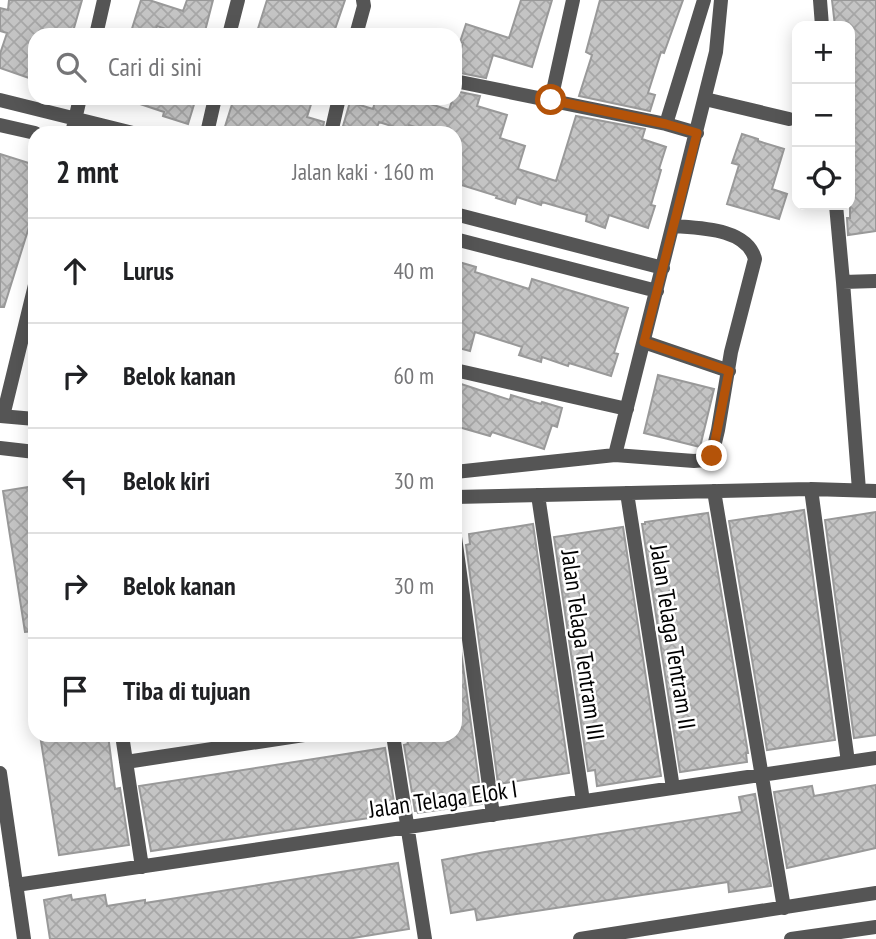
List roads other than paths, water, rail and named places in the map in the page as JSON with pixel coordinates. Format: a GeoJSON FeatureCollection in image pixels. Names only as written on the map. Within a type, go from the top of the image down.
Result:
{"type":"FeatureCollection","features":[{"type":"Feature","properties":{"kind":"street"},"geometry":{"type":"LineString","coordinates":[[98,28],[104,0]]}},
{"type":"Feature","properties":{"kind":"street"},"geometry":{"type":"LineString","coordinates":[[231,28],[238,0]]}},
{"type":"Feature","properties":{"kind":"street"},"geometry":{"type":"LineString","coordinates":[[357,28],[364,6],[363,0]]}},
{"type":"Feature","properties":{"kind":"street"},"geometry":{"type":"LineString","coordinates":[[551,100],[573,0]]}},
{"type":"Feature","properties":{"kind":"street"},"geometry":{"type":"LineString","coordinates":[[666,124],[704,0]]}},
{"type":"Feature","properties":{"kind":"street"},"geometry":{"type":"LineString","coordinates":[[615,455],[716,52],[721,0]]}},
{"type":"Feature","properties":{"kind":"street"},"geometry":{"type":"LineString","coordinates":[[820,0],[822,21]]}},
{"type":"Feature","properties":{"kind":"street"},"geometry":{"type":"LineString","coordinates":[[462,82],[666,124],[697,133]]}},
{"type":"Feature","properties":{"kind":"street"},"geometry":{"type":"LineString","coordinates":[[705,99],[789,119]]}},
{"type":"Feature","properties":{"kind":"street"},"geometry":{"type":"LineString","coordinates":[[0,100],[74,126],[78,105]]}},
{"type":"Feature","properties":{"kind":"street"},"geometry":{"type":"LineString","coordinates":[[209,126],[213,105]]}},
{"type":"Feature","properties":{"kind":"street"},"geometry":{"type":"LineString","coordinates":[[333,126],[337,105]]}},
{"type":"Feature","properties":{"kind":"street"},"geometry":{"type":"LineString","coordinates":[[0,125],[28,131]]}},
{"type":"Feature","properties":{"kind":"street"},"geometry":{"type":"LineString","coordinates":[[836,210],[859,490]]}},
{"type":"Feature","properties":{"kind":"street"},"geometry":{"type":"LineString","coordinates":[[462,216],[663,268]]}},
{"type":"Feature","properties":{"kind":"street"},"geometry":{"type":"LineString","coordinates":[[462,471],[615,455],[694,461],[706,460],[712,456],[731,352],[755,259],[748,244],[736,237],[709,229],[673,226]]}},
{"type":"Feature","properties":{"kind":"street"},"geometry":{"type":"LineString","coordinates":[[462,241],[657,291]]}},
{"type":"Feature","properties":{"kind":"street"},"geometry":{"type":"LineString","coordinates":[[843,282],[876,281]]}},
{"type":"Feature","properties":{"kind":"street"},"geometry":{"type":"LineString","coordinates":[[28,313],[2,416],[28,418]]}},
{"type":"Feature","properties":{"kind":"street"},"geometry":{"type":"LineString","coordinates":[[644,342],[729,371]]}},
{"type":"Feature","properties":{"kind":"street"},"geometry":{"type":"LineString","coordinates":[[462,372],[626,409]]}},
{"type":"Feature","properties":{"kind":"street"},"geometry":{"type":"LineString","coordinates":[[0,448],[28,451]]}},
{"type":"Feature","properties":{"kind":"street"},"geometry":{"type":"LineString","coordinates":[[811,489],[848,762]]}},
{"type":"Feature","properties":{"kind":"street"},"geometry":{"type":"LineString","coordinates":[[462,497],[811,489],[876,491]]}},
{"type":"Feature","properties":{"kind":"street"},"geometry":{"type":"LineString","coordinates":[[715,491],[784,908]]}},
{"type":"Feature","properties":{"kind":"street","name":"Jalan Telaga Tentram II"},"geometry":{"type":"LineString","coordinates":[[627,493],[673,788]]}},
{"type":"Feature","properties":{"kind":"street","name":"Jalan Telaga Tentram III"},"geometry":{"type":"LineString","coordinates":[[538,495],[583,801]]}},
{"type":"Feature","properties":{"kind":"street"},"geometry":{"type":"LineString","coordinates":[[462,588],[493,815]]}},
{"type":"Feature","properties":{"kind":"street"},"geometry":{"type":"LineString","coordinates":[[123,742],[142,867]]}},
{"type":"Feature","properties":{"kind":"street"},"geometry":{"type":"LineString","coordinates":[[126,762],[249,742]]}},
{"type":"Feature","properties":{"kind":"street"},"geometry":{"type":"LineString","coordinates":[[394,742],[425,939]]}},
{"type":"Feature","properties":{"kind":"street","name":"Jalan Telaga Elok I"},"geometry":{"type":"LineString","coordinates":[[16,886],[876,758]]}},
{"type":"Feature","properties":{"kind":"street"},"geometry":{"type":"LineString","coordinates":[[0,773],[24,939]]}},
{"type":"Feature","properties":{"kind":"street"},"geometry":{"type":"LineString","coordinates":[[580,939],[876,893]]}},
{"type":"Feature","properties":{"kind":"street"},"geometry":{"type":"LineString","coordinates":[[791,939],[876,927]]}}]}
